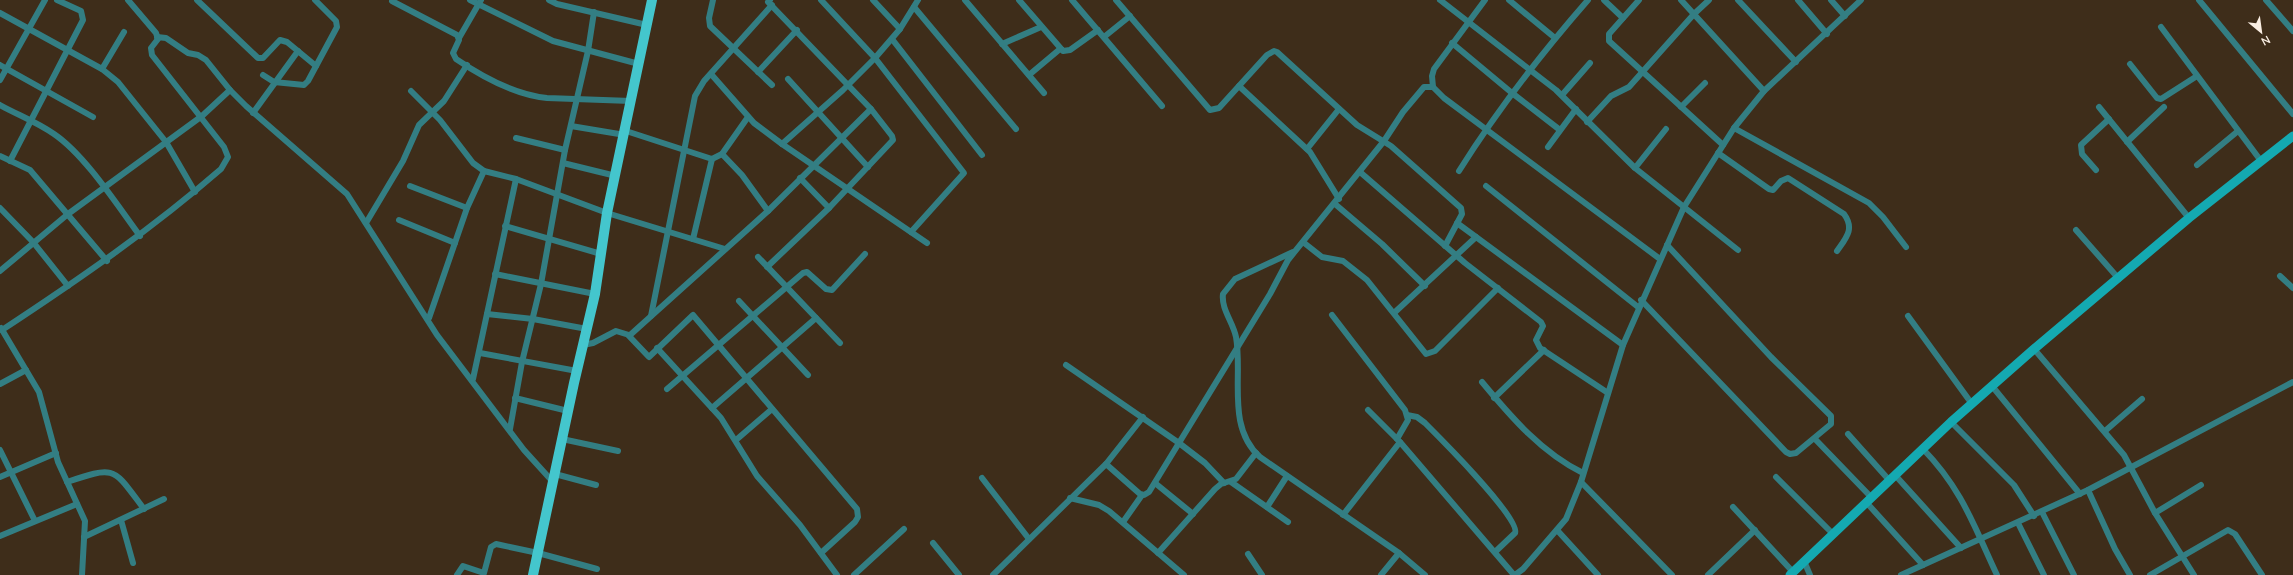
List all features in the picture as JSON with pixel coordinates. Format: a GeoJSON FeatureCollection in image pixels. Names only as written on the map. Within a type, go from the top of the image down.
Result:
{"type":"FeatureCollection","features":[{"type":"Feature","properties":{"kind":"main road"},"geometry":{"type":"LineString","coordinates":[[533,575],[576,371],[595,294],[607,213],[652,0]]}},
{"type":"Feature","properties":{"kind":"street"},"geometry":{"type":"LineString","coordinates":[[0,80],[27,29],[45,0]]}},
{"type":"Feature","properties":{"kind":"street"},"geometry":{"type":"LineString","coordinates":[[10,161],[83,20],[81,11],[57,0]]}},
{"type":"Feature","properties":{"kind":"street"},"geometry":{"type":"LineString","coordinates":[[128,0],[157,36],[166,38],[184,51],[198,55],[206,60],[230,90],[253,113],[347,194],[428,318],[437,335],[473,379],[524,450],[554,478],[596,485]]}},
{"type":"Feature","properties":{"kind":"street"},"geometry":{"type":"LineString","coordinates":[[197,0],[258,58],[263,58],[280,40],[298,51],[316,66]]}},
{"type":"Feature","properties":{"kind":"street"},"geometry":{"type":"LineString","coordinates":[[263,75],[274,82],[304,85],[308,81],[337,23],[315,0]]}},
{"type":"Feature","properties":{"kind":"street"},"geometry":{"type":"LineString","coordinates":[[470,0],[479,2],[553,41],[639,64]]}},
{"type":"Feature","properties":{"kind":"street"},"geometry":{"type":"LineString","coordinates":[[712,0],[709,18],[710,26],[772,86]]}},
{"type":"Feature","properties":{"kind":"street"},"geometry":{"type":"LineString","coordinates":[[821,0],[875,58],[964,173],[911,232]]}},
{"type":"Feature","properties":{"kind":"street"},"geometry":{"type":"LineString","coordinates":[[873,0],[900,29]]}},
{"type":"Feature","properties":{"kind":"street"},"geometry":{"type":"LineString","coordinates":[[782,144],[848,85],[875,58],[900,29],[918,0]]}},
{"type":"Feature","properties":{"kind":"street"},"geometry":{"type":"LineString","coordinates":[[965,0],[1044,93]]}},
{"type":"Feature","properties":{"kind":"street"},"geometry":{"type":"LineString","coordinates":[[1018,0],[1060,49],[1070,50],[1098,30]]}},
{"type":"Feature","properties":{"kind":"street"},"geometry":{"type":"LineString","coordinates":[[1072,0],[1162,106]]}},
{"type":"Feature","properties":{"kind":"street"},"geometry":{"type":"LineString","coordinates":[[1116,0],[1207,108],[1216,110],[1267,55],[1274,51],[1277,52],[1357,126],[1384,141],[1461,208],[1462,212],[1446,246]]}},
{"type":"Feature","properties":{"kind":"street"},"geometry":{"type":"LineString","coordinates":[[1440,0],[1529,68],[1576,109],[1587,122],[1635,168],[1738,250]]}},
{"type":"Feature","properties":{"kind":"street"},"geometry":{"type":"LineString","coordinates":[[1485,0],[1434,69],[1432,76],[1433,87],[1444,98],[1485,130],[1660,259]]}},
{"type":"Feature","properties":{"kind":"street"},"geometry":{"type":"LineString","coordinates":[[1509,0],[1555,38]]}},
{"type":"Feature","properties":{"kind":"street"},"geometry":{"type":"LineString","coordinates":[[1459,171],[1485,130],[1529,68],[1587,0]]}},
{"type":"Feature","properties":{"kind":"street"},"geometry":{"type":"LineString","coordinates":[[1604,0],[1623,18]]}},
{"type":"Feature","properties":{"kind":"street"},"geometry":{"type":"LineString","coordinates":[[1640,0],[1609,34],[1609,41],[1724,145]]}},
{"type":"Feature","properties":{"kind":"street"},"geometry":{"type":"LineString","coordinates":[[1681,0],[1764,91]]}},
{"type":"Feature","properties":{"kind":"street"},"geometry":{"type":"LineString","coordinates":[[1587,122],[1607,100],[1629,86],[1694,14],[1709,0]]}},
{"type":"Feature","properties":{"kind":"street"},"geometry":{"type":"LineString","coordinates":[[1738,0],[1796,62]]}},
{"type":"Feature","properties":{"kind":"street"},"geometry":{"type":"LineString","coordinates":[[1798,0],[1828,34]]}},
{"type":"Feature","properties":{"kind":"street"},"geometry":{"type":"LineString","coordinates":[[1831,0],[1845,16]]}},
{"type":"Feature","properties":{"kind":"street"},"geometry":{"type":"LineString","coordinates":[[1368,410],[1398,441],[1515,575],[1524,569],[1566,519],[1583,473],[1623,345],[1638,306],[1684,207],[1734,128],[1764,91],[1828,34],[1861,0]]}},
{"type":"Feature","properties":{"kind":"street"},"geometry":{"type":"LineString","coordinates":[[2199,0],[2293,114]]}},
{"type":"Feature","properties":{"kind":"street"},"geometry":{"type":"LineString","coordinates":[[2266,0],[2293,31]]}},
{"type":"Feature","properties":{"kind":"street"},"geometry":{"type":"LineString","coordinates":[[552,1],[647,25]]}},
{"type":"Feature","properties":{"kind":"street"},"geometry":{"type":"LineString","coordinates":[[392,2],[459,38]]}},
{"type":"Feature","properties":{"kind":"street"},"geometry":{"type":"LineString","coordinates":[[479,2],[459,38],[454,56],[467,65],[527,94],[576,99],[631,101]]}},
{"type":"Feature","properties":{"kind":"street"},"geometry":{"type":"LineString","coordinates":[[651,316],[695,96],[711,74],[735,49],[771,3],[871,109],[892,136],[893,140],[829,208],[767,267]]}},
{"type":"Feature","properties":{"kind":"street"},"geometry":{"type":"LineString","coordinates":[[914,7],[1016,129]]}},
{"type":"Feature","properties":{"kind":"street"},"geometry":{"type":"LineString","coordinates":[[510,429],[522,362],[533,319],[549,239],[565,150],[588,51],[594,12]]}},
{"type":"Feature","properties":{"kind":"street"},"geometry":{"type":"LineString","coordinates":[[0,13],[102,69],[126,90],[166,142],[195,192]]}},
{"type":"Feature","properties":{"kind":"street"},"geometry":{"type":"LineString","coordinates":[[1104,37],[1130,16]]}},
{"type":"Feature","properties":{"kind":"street"},"geometry":{"type":"LineString","coordinates":[[1002,44],[1041,27]]}},
{"type":"Feature","properties":{"kind":"street"},"geometry":{"type":"LineString","coordinates":[[2161,27],[2261,161]]}},
{"type":"Feature","properties":{"kind":"street"},"geometry":{"type":"LineString","coordinates":[[758,72],[797,30]]}},
{"type":"Feature","properties":{"kind":"street"},"geometry":{"type":"LineString","coordinates":[[102,69],[124,32]]}},
{"type":"Feature","properties":{"kind":"street"},"geometry":{"type":"LineString","coordinates":[[82,575],[85,521],[67,482],[56,453],[39,392],[1,328],[107,261],[195,192],[221,169],[228,158],[224,147],[202,116],[152,55],[151,48],[157,36]]}},
{"type":"Feature","properties":{"kind":"street"},"geometry":{"type":"LineString","coordinates":[[892,39],[982,155]]}},
{"type":"Feature","properties":{"kind":"street"},"geometry":{"type":"LineString","coordinates":[[1452,43],[1512,94],[1560,130]]}},
{"type":"Feature","properties":{"kind":"street"},"geometry":{"type":"LineString","coordinates":[[1029,75],[1060,49]]}},
{"type":"Feature","properties":{"kind":"street"},"geometry":{"type":"LineString","coordinates":[[253,113],[274,82],[298,51]]}},
{"type":"Feature","properties":{"kind":"street"},"geometry":{"type":"LineString","coordinates":[[1562,96],[1590,63]]}},
{"type":"Feature","properties":{"kind":"street"},"geometry":{"type":"LineString","coordinates":[[2130,64],[2157,98],[2161,99],[2197,76]]}},
{"type":"Feature","properties":{"kind":"street"},"geometry":{"type":"LineString","coordinates":[[0,65],[93,117]]}},
{"type":"Feature","properties":{"kind":"street"},"geometry":{"type":"LineString","coordinates":[[366,223],[399,167],[419,125],[444,101],[467,65]]}},
{"type":"Feature","properties":{"kind":"street"},"geometry":{"type":"LineString","coordinates":[[711,74],[748,117],[782,144],[848,187],[927,243]]}},
{"type":"Feature","properties":{"kind":"street"},"geometry":{"type":"LineString","coordinates":[[788,79],[868,167]]}},
{"type":"Feature","properties":{"kind":"street"},"geometry":{"type":"LineString","coordinates":[[1681,107],[1706,83]]}},
{"type":"Feature","properties":{"kind":"street"},"geometry":{"type":"LineString","coordinates":[[1239,86],[1307,149],[1318,163],[1337,201],[1425,286]]}},
{"type":"Feature","properties":{"kind":"street"},"geometry":{"type":"LineString","coordinates":[[1123,522],[1142,495],[1149,492],[1294,252],[1360,172],[1384,141],[1403,112],[1424,87],[1433,87]]}},
{"type":"Feature","properties":{"kind":"street"},"geometry":{"type":"LineString","coordinates":[[0,271],[68,214],[202,116],[230,90]]}},
{"type":"Feature","properties":{"kind":"street"},"geometry":{"type":"LineString","coordinates":[[411,91],[432,112],[473,163],[484,171],[516,179],[607,213],[726,248]]}},
{"type":"Feature","properties":{"kind":"street"},"geometry":{"type":"LineString","coordinates":[[0,105],[62,140],[104,188],[140,236]]}},
{"type":"Feature","properties":{"kind":"street"},"geometry":{"type":"LineString","coordinates":[[2127,142],[2164,107]]}},
{"type":"Feature","properties":{"kind":"street"},"geometry":{"type":"LineString","coordinates":[[2099,108],[2189,218]]}},
{"type":"Feature","properties":{"kind":"street"},"geometry":{"type":"LineString","coordinates":[[629,335],[768,211],[871,109]]}},
{"type":"Feature","properties":{"kind":"street"},"geometry":{"type":"LineString","coordinates":[[1548,147],[1576,109]]}},
{"type":"Feature","properties":{"kind":"street"},"geometry":{"type":"LineString","coordinates":[[1307,149],[1339,110]]}},
{"type":"Feature","properties":{"kind":"street"},"geometry":{"type":"LineString","coordinates":[[570,126],[625,133],[712,159],[722,154],[748,117]]}},
{"type":"Feature","properties":{"kind":"street"},"geometry":{"type":"LineString","coordinates":[[2096,170],[2082,154],[2081,145],[2109,119]]}},
{"type":"Feature","properties":{"kind":"street"},"geometry":{"type":"LineString","coordinates":[[1635,168],[1666,128]]}},
{"type":"Feature","properties":{"kind":"street"},"geometry":{"type":"LineString","coordinates":[[1734,128],[1868,203],[1883,217],[1906,247]]}},
{"type":"Feature","properties":{"kind":"street"},"geometry":{"type":"LineString","coordinates":[[2197,165],[2238,131]]}},
{"type":"Feature","properties":{"kind":"street"},"geometry":{"type":"LineString","coordinates":[[1733,506],[1791,574],[1951,422],[2034,349],[2119,279],[2189,218],[2293,136]]}},
{"type":"Feature","properties":{"kind":"street"},"geometry":{"type":"LineString","coordinates":[[516,138],[565,150]]}},
{"type":"Feature","properties":{"kind":"street"},"geometry":{"type":"LineString","coordinates":[[1718,153],[1769,189],[1773,190],[1781,181],[1788,178],[1844,214],[1849,220],[1850,228],[1848,235],[1837,251]]}},
{"type":"Feature","properties":{"kind":"street"},"geometry":{"type":"LineString","coordinates":[[722,154],[742,175],[768,211]]}},
{"type":"Feature","properties":{"kind":"street"},"geometry":{"type":"LineString","coordinates":[[0,156],[30,170],[107,261]]}},
{"type":"Feature","properties":{"kind":"street"},"geometry":{"type":"LineString","coordinates":[[693,239],[712,159]]}},
{"type":"Feature","properties":{"kind":"street"},"geometry":{"type":"LineString","coordinates":[[563,163],[616,176]]}},
{"type":"Feature","properties":{"kind":"street"},"geometry":{"type":"LineString","coordinates":[[428,318],[467,208],[484,171]]}},
{"type":"Feature","properties":{"kind":"street"},"geometry":{"type":"LineString","coordinates":[[1360,172],[1457,256],[1543,323],[1543,328],[1536,340],[1538,346],[1608,394]]}},
{"type":"Feature","properties":{"kind":"street"},"geometry":{"type":"LineString","coordinates":[[800,178],[829,208]]}},
{"type":"Feature","properties":{"kind":"street"},"geometry":{"type":"LineString","coordinates":[[473,379],[480,354],[495,274],[516,179]]}},
{"type":"Feature","properties":{"kind":"street"},"geometry":{"type":"LineString","coordinates":[[410,186],[467,208]]}},
{"type":"Feature","properties":{"kind":"street"},"geometry":{"type":"LineString","coordinates":[[1486,186],[1638,306]]}},
{"type":"Feature","properties":{"kind":"street"},"geometry":{"type":"LineString","coordinates":[[0,208],[33,242],[68,286]]}},
{"type":"Feature","properties":{"kind":"street"},"geometry":{"type":"LineString","coordinates":[[399,220],[455,243]]}},
{"type":"Feature","properties":{"kind":"street"},"geometry":{"type":"LineString","coordinates":[[1457,223],[1623,345]]}},
{"type":"Feature","properties":{"kind":"street"},"geometry":{"type":"LineString","coordinates":[[505,226],[601,254]]}},
{"type":"Feature","properties":{"kind":"street"},"geometry":{"type":"LineString","coordinates":[[2076,230],[2119,279]]}},
{"type":"Feature","properties":{"kind":"street"},"geometry":{"type":"LineString","coordinates":[[1394,313],[1425,286],[1476,237]]}},
{"type":"Feature","properties":{"kind":"street"},"geometry":{"type":"LineString","coordinates":[[1303,242],[1322,256],[1347,263],[1367,280],[1424,352],[1428,354],[1435,351],[1498,288]]}},
{"type":"Feature","properties":{"kind":"street"},"geometry":{"type":"LineString","coordinates":[[1641,300],[1786,452],[1790,454],[1796,453],[1815,439],[1831,424],[1830,416],[1771,357],[1667,244]]}},
{"type":"Feature","properties":{"kind":"street"},"geometry":{"type":"LineString","coordinates":[[1294,252],[1235,279],[1226,289],[1222,299],[1234,328],[1237,348],[1239,413],[1246,436],[1256,453],[1398,553],[1425,575]]}},
{"type":"Feature","properties":{"kind":"street"},"geometry":{"type":"LineString","coordinates":[[667,389],[718,344],[806,272],[826,289],[832,290],[865,254]]}},
{"type":"Feature","properties":{"kind":"street"},"geometry":{"type":"LineString","coordinates":[[758,257],[840,344]]}},
{"type":"Feature","properties":{"kind":"street"},"geometry":{"type":"LineString","coordinates":[[495,274],[595,294]]}},
{"type":"Feature","properties":{"kind":"street"},"geometry":{"type":"LineString","coordinates":[[2280,276],[2293,288]]}},
{"type":"Feature","properties":{"kind":"street"},"geometry":{"type":"LineString","coordinates":[[739,301],[808,375]]}},
{"type":"Feature","properties":{"kind":"street"},"geometry":{"type":"LineString","coordinates":[[487,314],[533,319],[587,330]]}},
{"type":"Feature","properties":{"kind":"street"},"geometry":{"type":"LineString","coordinates":[[583,345],[593,343],[616,331],[629,335],[647,358],[693,315],[857,509],[858,517],[855,522],[821,553]]}},
{"type":"Feature","properties":{"kind":"street"},"geometry":{"type":"LineString","coordinates":[[1332,315],[1408,415],[1417,417],[1425,423],[1497,499],[1515,525],[1515,534],[1495,552]]}},
{"type":"Feature","properties":{"kind":"street"},"geometry":{"type":"LineString","coordinates":[[1908,316],[1972,404]]}},
{"type":"Feature","properties":{"kind":"street"},"geometry":{"type":"LineString","coordinates":[[712,408],[816,318]]}},
{"type":"Feature","properties":{"kind":"street"},"geometry":{"type":"LineString","coordinates":[[657,348],[683,374],[712,408],[736,440],[757,476],[792,516],[836,575]]}},
{"type":"Feature","properties":{"kind":"street"},"geometry":{"type":"LineString","coordinates":[[2034,349],[2124,454],[2155,513],[2194,575]]}},
{"type":"Feature","properties":{"kind":"street"},"geometry":{"type":"LineString","coordinates":[[1494,398],[1544,350]]}},
{"type":"Feature","properties":{"kind":"street"},"geometry":{"type":"LineString","coordinates":[[480,354],[576,371]]}},
{"type":"Feature","properties":{"kind":"street"},"geometry":{"type":"LineString","coordinates":[[1066,365],[1179,442],[1205,463],[1224,483]]}},
{"type":"Feature","properties":{"kind":"street"},"geometry":{"type":"LineString","coordinates":[[0,384],[26,370]]}},
{"type":"Feature","properties":{"kind":"street"},"geometry":{"type":"LineString","coordinates":[[1482,382],[1494,398],[1531,436],[1556,458],[1583,473]]}},
{"type":"Feature","properties":{"kind":"street"},"geometry":{"type":"LineString","coordinates":[[1901,575],[1915,572],[1923,565],[1980,538],[2034,516],[2080,494],[2293,382]]}},
{"type":"Feature","properties":{"kind":"street"},"geometry":{"type":"LineString","coordinates":[[1992,386],[2080,494]]}},
{"type":"Feature","properties":{"kind":"street"},"geometry":{"type":"LineString","coordinates":[[515,398],[568,411]]}},
{"type":"Feature","properties":{"kind":"street"},"geometry":{"type":"LineString","coordinates":[[2105,431],[2142,399]]}},
{"type":"Feature","properties":{"kind":"street"},"geometry":{"type":"LineString","coordinates":[[736,440],[772,408]]}},
{"type":"Feature","properties":{"kind":"street"},"geometry":{"type":"LineString","coordinates":[[1343,515],[1398,441],[1408,415]]}},
{"type":"Feature","properties":{"kind":"street"},"geometry":{"type":"LineString","coordinates":[[992,575],[1106,464],[1143,417]]}},
{"type":"Feature","properties":{"kind":"street"},"geometry":{"type":"LineString","coordinates":[[1951,422],[2014,485],[2034,516]]}},
{"type":"Feature","properties":{"kind":"street"},"geometry":{"type":"LineString","coordinates":[[1848,434],[1961,548]]}},
{"type":"Feature","properties":{"kind":"street"},"geometry":{"type":"LineString","coordinates":[[562,438],[618,451]]}},
{"type":"Feature","properties":{"kind":"street"},"geometry":{"type":"LineString","coordinates":[[1815,439],[1923,565]]}},
{"type":"Feature","properties":{"kind":"street"},"geometry":{"type":"LineString","coordinates":[[1923,449],[1949,478],[1972,518],[1997,575]]}},
{"type":"Feature","properties":{"kind":"street"},"geometry":{"type":"LineString","coordinates":[[0,450],[35,521]]}},
{"type":"Feature","properties":{"kind":"street"},"geometry":{"type":"LineString","coordinates":[[0,477],[56,453]]}},
{"type":"Feature","properties":{"kind":"street"},"geometry":{"type":"LineString","coordinates":[[1158,553],[1218,486],[1236,479],[1256,453]]}},
{"type":"Feature","properties":{"kind":"street"},"geometry":{"type":"LineString","coordinates":[[1106,464],[1142,495]]}},
{"type":"Feature","properties":{"kind":"street"},"geometry":{"type":"LineString","coordinates":[[67,482],[100,471],[110,471],[123,481],[144,509]]}},
{"type":"Feature","properties":{"kind":"street"},"geometry":{"type":"LineString","coordinates":[[1267,507],[1287,476]]}},
{"type":"Feature","properties":{"kind":"street"},"geometry":{"type":"LineString","coordinates":[[1776,477],[1833,534]]}},
{"type":"Feature","properties":{"kind":"street"},"geometry":{"type":"LineString","coordinates":[[982,478],[1029,539]]}},
{"type":"Feature","properties":{"kind":"street"},"geometry":{"type":"LineString","coordinates":[[1231,482],[1288,522]]}},
{"type":"Feature","properties":{"kind":"street"},"geometry":{"type":"LineString","coordinates":[[1580,482],[1672,575]]}},
{"type":"Feature","properties":{"kind":"street"},"geometry":{"type":"LineString","coordinates":[[1154,483],[1192,514]]}},
{"type":"Feature","properties":{"kind":"street"},"geometry":{"type":"LineString","coordinates":[[2155,513],[2201,485]]}},
{"type":"Feature","properties":{"kind":"street"},"geometry":{"type":"LineString","coordinates":[[2088,490],[2115,550],[2130,575]]}},
{"type":"Feature","properties":{"kind":"street"},"geometry":{"type":"LineString","coordinates":[[1070,498],[1104,507],[1184,575]]}},
{"type":"Feature","properties":{"kind":"street"},"geometry":{"type":"LineString","coordinates":[[84,537],[164,499]]}},
{"type":"Feature","properties":{"kind":"street"},"geometry":{"type":"LineString","coordinates":[[0,536],[77,504]]}},
{"type":"Feature","properties":{"kind":"street"},"geometry":{"type":"LineString","coordinates":[[2042,512],[2074,575]]}},
{"type":"Feature","properties":{"kind":"street"},"geometry":{"type":"LineString","coordinates":[[121,520],[133,563]]}},
{"type":"Feature","properties":{"kind":"street"},"geometry":{"type":"LineString","coordinates":[[2018,523],[2044,575]]}},
{"type":"Feature","properties":{"kind":"street"},"geometry":{"type":"LineString","coordinates":[[854,575],[904,529]]}},
{"type":"Feature","properties":{"kind":"street"},"geometry":{"type":"LineString","coordinates":[[1557,530],[1598,575]]}},
{"type":"Feature","properties":{"kind":"street"},"geometry":{"type":"LineString","coordinates":[[1708,575],[1755,530]]}},
{"type":"Feature","properties":{"kind":"street"},"geometry":{"type":"LineString","coordinates":[[2150,575],[2228,530],[2235,534],[2262,575]]}},
{"type":"Feature","properties":{"kind":"street"},"geometry":{"type":"LineString","coordinates":[[457,575],[463,566],[484,573],[490,548],[496,544],[538,553],[597,569]]}},
{"type":"Feature","properties":{"kind":"street"},"geometry":{"type":"LineString","coordinates":[[933,544],[959,575]]}},
{"type":"Feature","properties":{"kind":"street"},"geometry":{"type":"LineString","coordinates":[[1381,575],[1398,553]]}},
{"type":"Feature","properties":{"kind":"street"},"geometry":{"type":"LineString","coordinates":[[1248,554],[1262,575]]}},
{"type":"Feature","properties":{"kind":"street"},"geometry":{"type":"LineString","coordinates":[[1804,561],[1810,575]]}},
{"type":"Feature","properties":{"kind":"street"},"geometry":{"type":"LineString","coordinates":[[1524,569],[1529,575]]}}]}
